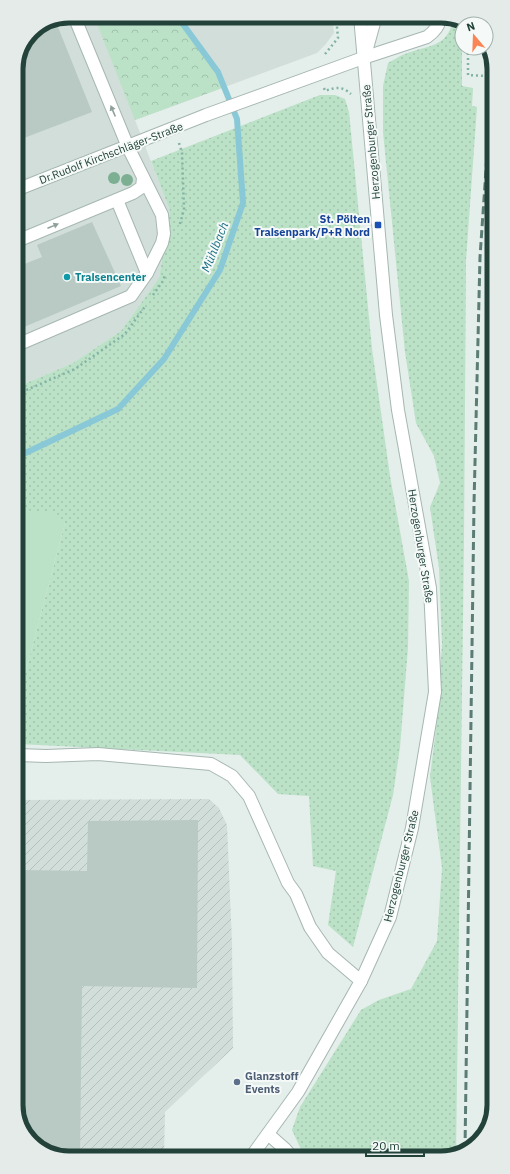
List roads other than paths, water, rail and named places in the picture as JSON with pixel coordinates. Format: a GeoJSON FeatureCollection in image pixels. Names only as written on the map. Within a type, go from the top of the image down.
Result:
{"type":"FeatureCollection","features":[{"type":"Feature","properties":{"kind":"street"},"geometry":{"type":"LineString","coordinates":[[23,342],[131,296],[147,273],[162,243],[164,234],[162,215],[128,147],[77,23]]}},
{"type":"Feature","properties":{"kind":"street","name":"Herzogenburger Straße"},"geometry":{"type":"LineString","coordinates":[[256,1151],[298,1092],[361,981],[390,917],[412,828],[435,692],[430,588],[398,410],[386,316],[361,23]]}},
{"type":"Feature","properties":{"kind":"street"},"geometry":{"type":"LineString","coordinates":[[364,58],[374,23]]}},
{"type":"Feature","properties":{"kind":"street","name":"Dr.Rudolf Kirchschläger-Straße"},"geometry":{"type":"LineString","coordinates":[[23,187],[206,115],[427,37],[434,32],[439,23]]}},
{"type":"Feature","properties":{"kind":"street"},"geometry":{"type":"LineString","coordinates":[[23,239],[133,193],[142,187],[143,178]]}},
{"type":"Feature","properties":{"kind":"street"},"geometry":{"type":"LineString","coordinates":[[116,200],[147,273]]}},
{"type":"Feature","properties":{"kind":"street"},"geometry":{"type":"LineString","coordinates":[[23,755],[98,754],[211,764],[232,776],[249,796],[288,883],[296,894],[310,927],[328,953],[361,981]]}},
{"type":"Feature","properties":{"kind":"street"},"geometry":{"type":"LineString","coordinates":[[268,1134],[287,1151]]}},
{"type":"Feature","properties":{"kind":"waterway","name":"Mühlbach"},"geometry":{"type":"LineString","coordinates":[[23,454],[118,409],[164,359],[220,270],[243,203],[237,119],[218,72],[182,23]]}},
{"type":"Feature","properties":{"kind":"railway"},"geometry":{"type":"LineString","coordinates":[[465,1144],[474,504],[480,257],[487,155]]}},
{"type":"Feature","properties":{"kind":"place","name":"St. Pölten Traisenpark/P+R Nord"},"geometry":{"type":"Point","coordinates":[378,225]}},
{"type":"Feature","properties":{"kind":"place","name":"Traisencenter"},"geometry":{"type":"Point","coordinates":[67,277]}},
{"type":"Feature","properties":{"kind":"place","name":"Glanzstoff Events"},"geometry":{"type":"Point","coordinates":[237,1082]}}]}
